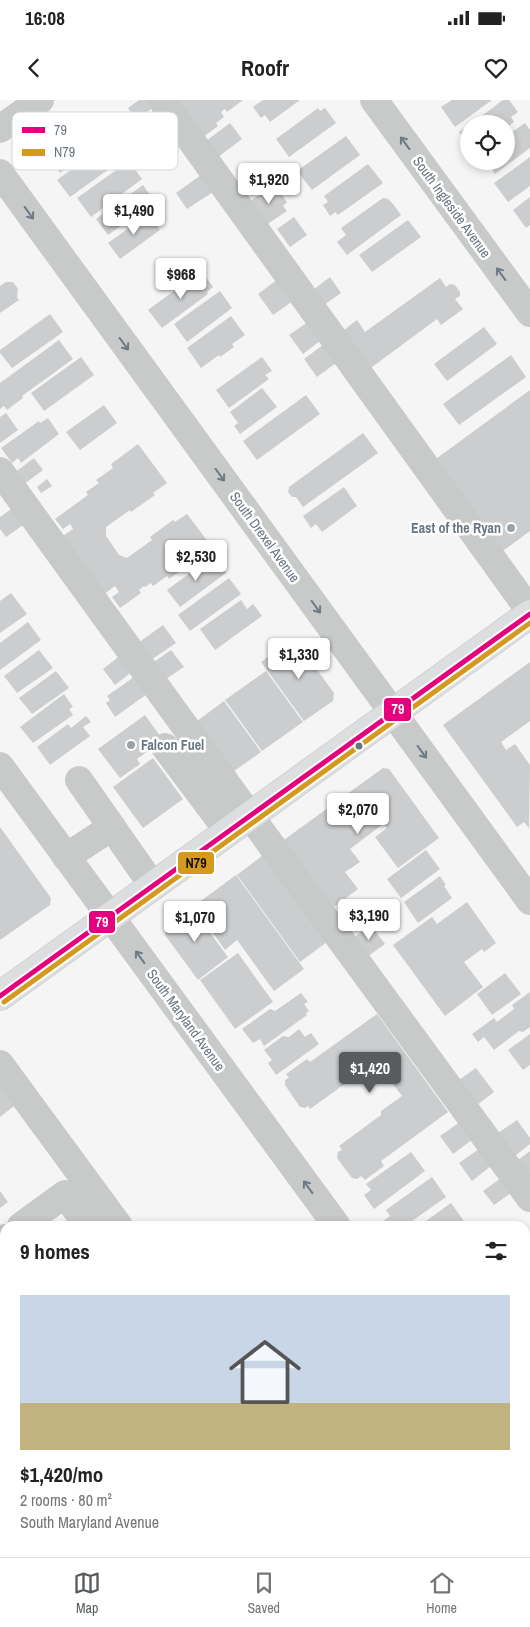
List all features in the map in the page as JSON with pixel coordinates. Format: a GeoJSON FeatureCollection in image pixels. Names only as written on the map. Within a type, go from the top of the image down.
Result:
{"type":"FeatureCollection","features":[{"type":"Feature","properties":{"kind":"main road"},"geometry":{"type":"LineString","coordinates":[[0,996],[530,612]]}},
{"type":"Feature","properties":{"kind":"street"},"geometry":{"type":"LineString","coordinates":[[23,112],[40,100]]}},
{"type":"Feature","properties":{"kind":"street"},"geometry":{"type":"LineString","coordinates":[[162,100],[171,112]]}},
{"type":"Feature","properties":{"kind":"street","name":"South Ingleside Avenue"},"geometry":{"type":"LineString","coordinates":[[374,100],[530,313]]}},
{"type":"Feature","properties":{"kind":"street"},"geometry":{"type":"LineString","coordinates":[[0,129],[12,120]]}},
{"type":"Feature","properties":{"kind":"street"},"geometry":{"type":"LineString","coordinates":[[178,122],[530,612]]}},
{"type":"Feature","properties":{"kind":"street","name":"South Drexel Avenue"},"geometry":{"type":"LineString","coordinates":[[0,173],[530,901]]}},
{"type":"Feature","properties":{"kind":"street"},"geometry":{"type":"LineString","coordinates":[[0,471],[239,824],[530,1198]]}},
{"type":"Feature","properties":{"kind":"street"},"geometry":{"type":"LineString","coordinates":[[165,747],[239,824]]}},
{"type":"Feature","properties":{"kind":"street","name":"South Maryland Avenue"},"geometry":{"type":"LineString","coordinates":[[0,766],[333,1221]]}},
{"type":"Feature","properties":{"kind":"street"},"geometry":{"type":"LineString","coordinates":[[79,780],[152,886]]}},
{"type":"Feature","properties":{"kind":"street"},"geometry":{"type":"LineString","coordinates":[[66,857],[112,827]]}},
{"type":"Feature","properties":{"kind":"street"},"geometry":{"type":"LineString","coordinates":[[0,1064],[115,1221]]}},
{"type":"Feature","properties":{"kind":"street"},"geometry":{"type":"LineString","coordinates":[[28,1221],[64,1194],[84,1221]]}},
{"type":"Feature","properties":{"kind":"building"},"geometry":{"type":"Polygon","coordinates":[[[139,100],[149,100],[154,107],[147,112],[131,112],[128,108],[139,100]]]}},
{"type":"Feature","properties":{"kind":"building"},"geometry":{"type":"Polygon","coordinates":[[[171,100],[243,100],[227,112],[225,109],[221,112],[224,117],[216,123],[218,126],[202,138],[171,100]]]}},
{"type":"Feature","properties":{"kind":"building"},"geometry":{"type":"Polygon","coordinates":[[[263,100],[300,100],[270,122],[265,115],[261,118],[253,107],[263,100]]]}},
{"type":"Feature","properties":{"kind":"building"},"geometry":{"type":"Polygon","coordinates":[[[452,100],[492,100],[471,115],[460,115],[460,123],[455,127],[441,107],[452,100]]]}},
{"type":"Feature","properties":{"kind":"building"},"geometry":{"type":"Polygon","coordinates":[[[503,100],[509,100],[518,112],[514,115],[483,115],[503,100]]]}},
{"type":"Feature","properties":{"kind":"building"},"geometry":{"type":"Polygon","coordinates":[[[318,108],[320,111],[325,108],[336,123],[289,157],[276,139],[318,108]]]}},
{"type":"Feature","properties":{"kind":"building"},"geometry":{"type":"Polygon","coordinates":[[[230,123],[242,139],[218,157],[206,141],[230,123]]]}},
{"type":"Feature","properties":{"kind":"building"},"geometry":{"type":"Polygon","coordinates":[[[525,123],[530,130],[530,148],[515,159],[515,130],[525,123]]]}},
{"type":"Feature","properties":{"kind":"building"},"geometry":{"type":"Polygon","coordinates":[[[346,136],[360,155],[312,190],[297,171],[346,136]]]}},
{"type":"Feature","properties":{"kind":"building"},"geometry":{"type":"Polygon","coordinates":[[[530,157],[530,186],[508,202],[494,183],[512,170],[515,170],[515,168],[530,157]]]}},
{"type":"Feature","properties":{"kind":"building"},"geometry":{"type":"Polygon","coordinates":[[[368,164],[383,183],[338,215],[335,212],[330,216],[323,205],[328,202],[324,196],[368,164]]]}},
{"type":"Feature","properties":{"kind":"building"},"geometry":{"type":"Polygon","coordinates":[[[71,170],[108,170],[70,197],[57,180],[71,170]]]}},
{"type":"Feature","properties":{"kind":"building"},"geometry":{"type":"Polygon","coordinates":[[[116,170],[136,170],[142,179],[91,217],[77,198],[116,170]]]}},
{"type":"Feature","properties":{"kind":"building"},"geometry":{"type":"Polygon","coordinates":[[[492,170],[500,170],[495,174],[492,170]]]}},
{"type":"Feature","properties":{"kind":"building"},"geometry":{"type":"Polygon","coordinates":[[[201,175],[213,192],[187,209],[176,193],[201,175]]]}},
{"type":"Feature","properties":{"kind":"building"},"geometry":{"type":"Polygon","coordinates":[[[143,185],[155,202],[108,235],[96,219],[143,185]]]}},
{"type":"Feature","properties":{"kind":"building"},"geometry":{"type":"Polygon","coordinates":[[[270,187],[274,192],[278,189],[287,202],[283,206],[287,211],[266,225],[249,202],[270,187]]]}},
{"type":"Feature","properties":{"kind":"building"},"geometry":{"type":"Polygon","coordinates":[[[530,197],[530,225],[526,228],[513,210],[530,197]]]}},
{"type":"Feature","properties":{"kind":"building"},"geometry":{"type":"Polygon","coordinates":[[[383,198],[388,199],[401,215],[347,255],[337,242],[346,235],[341,228],[383,198]]]}},
{"type":"Feature","properties":{"kind":"building"},"geometry":{"type":"Polygon","coordinates":[[[148,214],[160,230],[120,259],[108,243],[148,214]]]}},
{"type":"Feature","properties":{"kind":"building"},"geometry":{"type":"Polygon","coordinates":[[[294,217],[307,235],[290,247],[277,229],[294,217]]]}},
{"type":"Feature","properties":{"kind":"building"},"geometry":{"type":"Polygon","coordinates":[[[408,220],[421,237],[372,272],[359,255],[408,220]]]}},
{"type":"Feature","properties":{"kind":"building"},"geometry":{"type":"Polygon","coordinates":[[[203,273],[213,287],[207,292],[208,294],[162,328],[148,310],[194,276],[196,278],[203,273]]]}},
{"type":"Feature","properties":{"kind":"building"},"geometry":{"type":"Polygon","coordinates":[[[330,277],[341,293],[324,305],[313,290],[330,277]]]}},
{"type":"Feature","properties":{"kind":"building"},"geometry":{"type":"Polygon","coordinates":[[[440,278],[446,287],[450,284],[455,285],[460,292],[460,296],[455,299],[463,309],[441,325],[437,319],[368,370],[344,330],[357,320],[365,332],[440,278]]]}},
{"type":"Feature","properties":{"kind":"building"},"geometry":{"type":"Polygon","coordinates":[[[278,279],[293,301],[273,315],[258,294],[278,279]]]}},
{"type":"Feature","properties":{"kind":"building"},"geometry":{"type":"Polygon","coordinates":[[[6,282],[13,282],[18,289],[17,297],[19,300],[0,313],[0,286],[6,282]]]}},
{"type":"Feature","properties":{"kind":"building"},"geometry":{"type":"Polygon","coordinates":[[[220,291],[232,308],[187,342],[174,324],[220,291]]]}},
{"type":"Feature","properties":{"kind":"building"},"geometry":{"type":"Polygon","coordinates":[[[50,314],[63,332],[12,368],[0,353],[0,350],[50,314]]]}},
{"type":"Feature","properties":{"kind":"building"},"geometry":{"type":"Polygon","coordinates":[[[231,316],[245,335],[232,344],[234,347],[201,368],[187,348],[231,316]]]}},
{"type":"Feature","properties":{"kind":"building"},"geometry":{"type":"Polygon","coordinates":[[[308,322],[321,340],[303,354],[289,335],[308,322]]]}},
{"type":"Feature","properties":{"kind":"building"},"geometry":{"type":"Polygon","coordinates":[[[484,327],[497,344],[447,381],[434,364],[484,327]]]}},
{"type":"Feature","properties":{"kind":"building"},"geometry":{"type":"Polygon","coordinates":[[[59,340],[73,359],[22,396],[23,398],[7,410],[4,406],[0,409],[0,383],[59,340]]]}},
{"type":"Feature","properties":{"kind":"building"},"geometry":{"type":"Polygon","coordinates":[[[323,345],[336,363],[317,377],[304,359],[323,345]]]}},
{"type":"Feature","properties":{"kind":"building"},"geometry":{"type":"Polygon","coordinates":[[[511,355],[526,377],[459,425],[443,404],[511,355]]]}},
{"type":"Feature","properties":{"kind":"building"},"geometry":{"type":"Polygon","coordinates":[[[81,357],[94,375],[44,411],[31,393],[81,357]]]}},
{"type":"Feature","properties":{"kind":"building"},"geometry":{"type":"Polygon","coordinates":[[[262,357],[272,371],[265,375],[269,379],[229,408],[216,390],[262,357]]]}},
{"type":"Feature","properties":{"kind":"building"},"geometry":{"type":"Polygon","coordinates":[[[262,388],[277,407],[240,434],[234,426],[238,423],[230,412],[262,388]]]}},
{"type":"Feature","properties":{"kind":"building"},"geometry":{"type":"Polygon","coordinates":[[[530,390],[530,531],[500,553],[433,461],[530,390]]]}},
{"type":"Feature","properties":{"kind":"building"},"geometry":{"type":"Polygon","coordinates":[[[306,395],[320,414],[257,460],[243,441],[306,395]]]}},
{"type":"Feature","properties":{"kind":"building"},"geometry":{"type":"Polygon","coordinates":[[[104,405],[117,423],[80,450],[66,432],[104,405]]]}},
{"type":"Feature","properties":{"kind":"building"},"geometry":{"type":"Polygon","coordinates":[[[6,413],[18,430],[0,443],[0,417],[6,413]]]}},
{"type":"Feature","properties":{"kind":"building"},"geometry":{"type":"Polygon","coordinates":[[[48,418],[59,434],[21,463],[18,458],[12,463],[1,448],[39,421],[40,423],[48,418]]]}},
{"type":"Feature","properties":{"kind":"building"},"geometry":{"type":"Polygon","coordinates":[[[363,433],[378,453],[303,507],[296,497],[292,497],[288,492],[289,487],[363,433]]]}},
{"type":"Feature","properties":{"kind":"building"},"geometry":{"type":"Polygon","coordinates":[[[138,444],[167,483],[153,493],[155,495],[106,527],[106,536],[119,555],[127,558],[152,540],[150,537],[173,520],[175,522],[187,514],[215,551],[188,571],[186,567],[169,579],[167,576],[153,586],[151,583],[144,586],[139,590],[141,593],[120,608],[112,597],[119,592],[115,586],[103,595],[61,537],[73,529],[70,524],[63,529],[55,519],[88,495],[86,492],[99,483],[96,480],[113,468],[111,464],[138,444]]]}},
{"type":"Feature","properties":{"kind":"building"},"geometry":{"type":"Polygon","coordinates":[[[34,458],[43,470],[23,485],[14,473],[34,458]]]}},
{"type":"Feature","properties":{"kind":"building"},"geometry":{"type":"Polygon","coordinates":[[[47,479],[52,486],[41,493],[37,487],[47,479]]]}},
{"type":"Feature","properties":{"kind":"building"},"geometry":{"type":"Polygon","coordinates":[[[344,487],[357,506],[322,532],[316,524],[311,528],[303,516],[344,487]]]}},
{"type":"Feature","properties":{"kind":"building"},"geometry":{"type":"Polygon","coordinates":[[[14,507],[26,523],[6,537],[0,529],[0,517],[14,507]]]}},
{"type":"Feature","properties":{"kind":"building"},"geometry":{"type":"Polygon","coordinates":[[[213,556],[226,573],[180,607],[167,590],[213,556]]]}},
{"type":"Feature","properties":{"kind":"building"},"geometry":{"type":"Polygon","coordinates":[[[229,578],[241,594],[190,631],[178,615],[229,578]]]}},
{"type":"Feature","properties":{"kind":"building"},"geometry":{"type":"Polygon","coordinates":[[[11,593],[27,614],[0,633],[0,601],[11,593]]]}},
{"type":"Feature","properties":{"kind":"building"},"geometry":{"type":"Polygon","coordinates":[[[241,600],[247,609],[253,604],[262,616],[215,650],[200,629],[241,600]]]}},
{"type":"Feature","properties":{"kind":"building"},"geometry":{"type":"Polygon","coordinates":[[[28,622],[41,640],[0,670],[0,643],[28,622]]]}},
{"type":"Feature","properties":{"kind":"building"},"geometry":{"type":"Polygon","coordinates":[[[163,625],[176,643],[151,660],[138,643],[163,625]]]}},
{"type":"Feature","properties":{"kind":"building"},"geometry":{"type":"Polygon","coordinates":[[[294,638],[334,693],[333,701],[304,721],[261,662],[294,638]]]}},
{"type":"Feature","properties":{"kind":"building"},"geometry":{"type":"Polygon","coordinates":[[[39,650],[53,668],[17,693],[4,676],[39,650]]]}},
{"type":"Feature","properties":{"kind":"building"},"geometry":{"type":"Polygon","coordinates":[[[171,650],[184,667],[166,679],[154,662],[171,650]]]}},
{"type":"Feature","properties":{"kind":"building"},"geometry":{"type":"Polygon","coordinates":[[[121,655],[133,671],[115,685],[103,669],[121,655]]]}},
{"type":"Feature","properties":{"kind":"building"},"geometry":{"type":"Polygon","coordinates":[[[530,662],[530,721],[501,742],[506,750],[515,744],[530,765],[529,828],[524,822],[517,827],[443,725],[530,662]]]}},
{"type":"Feature","properties":{"kind":"building"},"geometry":{"type":"Polygon","coordinates":[[[56,671],[69,688],[32,714],[19,698],[56,671]]]}},
{"type":"Feature","properties":{"kind":"building"},"geometry":{"type":"Polygon","coordinates":[[[266,671],[303,722],[262,751],[225,700],[266,671]]]}},
{"type":"Feature","properties":{"kind":"building"},"geometry":{"type":"Polygon","coordinates":[[[134,677],[147,694],[115,717],[106,703],[110,700],[107,696],[134,677]]]}},
{"type":"Feature","properties":{"kind":"building"},"geometry":{"type":"Polygon","coordinates":[[[64,694],[73,707],[69,709],[73,715],[33,743],[20,727],[64,694]]]}},
{"type":"Feature","properties":{"kind":"building"},"geometry":{"type":"Polygon","coordinates":[[[224,701],[261,752],[230,774],[193,724],[224,701]]]}},
{"type":"Feature","properties":{"kind":"building","name":"Falcon Fuel"},"geometry":{"type":"Polygon","coordinates":[[[145,715],[163,740],[137,759],[140,764],[120,778],[98,749],[145,715]]]}},
{"type":"Feature","properties":{"kind":"building"},"geometry":{"type":"Polygon","coordinates":[[[86,716],[91,722],[83,727],[90,736],[50,765],[37,747],[68,724],[71,728],[86,716]]]}},
{"type":"Feature","properties":{"kind":"building","name":"Falcon Fuel"},"geometry":{"type":"Polygon","coordinates":[[[153,758],[183,799],[143,828],[113,787],[153,758]]]}},
{"type":"Feature","properties":{"kind":"building"},"geometry":{"type":"Polygon","coordinates":[[[383,768],[389,769],[439,838],[398,868],[375,837],[387,828],[383,824],[350,849],[360,862],[345,872],[358,889],[330,910],[281,842],[383,768]]]}},
{"type":"Feature","properties":{"kind":"building"},"geometry":{"type":"Polygon","coordinates":[[[0,827],[51,898],[50,905],[0,940],[0,827]]]}},
{"type":"Feature","properties":{"kind":"building"},"geometry":{"type":"Polygon","coordinates":[[[426,850],[440,869],[401,898],[387,879],[426,850]]]}},
{"type":"Feature","properties":{"kind":"building"},"geometry":{"type":"Polygon","coordinates":[[[262,856],[271,858],[331,939],[300,962],[237,875],[262,856]]]}},
{"type":"Feature","properties":{"kind":"building"},"geometry":{"type":"Polygon","coordinates":[[[236,875],[304,969],[274,991],[237,940],[225,950],[194,906],[236,875]]]}},
{"type":"Feature","properties":{"kind":"building"},"geometry":{"type":"Polygon","coordinates":[[[440,876],[452,898],[418,923],[404,902],[440,876]]]}},
{"type":"Feature","properties":{"kind":"building"},"geometry":{"type":"Polygon","coordinates":[[[353,901],[366,919],[348,932],[336,914],[353,901]]]}},
{"type":"Feature","properties":{"kind":"building"},"geometry":{"type":"Polygon","coordinates":[[[467,902],[496,943],[484,952],[482,949],[464,962],[483,987],[445,1016],[393,945],[432,917],[437,924],[467,902]]]}},
{"type":"Feature","properties":{"kind":"building"},"geometry":{"type":"Polygon","coordinates":[[[191,907],[228,957],[198,980],[165,935],[166,925],[191,907]]]}},
{"type":"Feature","properties":{"kind":"building"},"geometry":{"type":"Polygon","coordinates":[[[371,925],[385,944],[367,957],[353,938],[371,925]]]}},
{"type":"Feature","properties":{"kind":"building"},"geometry":{"type":"Polygon","coordinates":[[[238,953],[273,1002],[235,1029],[200,980],[238,953]]]}},
{"type":"Feature","properties":{"kind":"building"},"geometry":{"type":"Polygon","coordinates":[[[505,973],[521,994],[492,1015],[477,994],[505,973]]]}},
{"type":"Feature","properties":{"kind":"building"},"geometry":{"type":"Polygon","coordinates":[[[530,992],[530,1027],[523,1032],[519,1031],[494,1050],[484,1037],[478,1042],[472,1034],[494,1018],[497,1022],[514,1009],[512,1005],[530,992]]]}},
{"type":"Feature","properties":{"kind":"building"},"geometry":{"type":"Polygon","coordinates":[[[301,993],[308,1002],[304,1004],[309,1011],[306,1013],[307,1015],[264,1046],[260,1039],[253,1043],[242,1029],[270,1009],[275,1011],[301,993]]]}},
{"type":"Feature","properties":{"kind":"building"},"geometry":{"type":"Polygon","coordinates":[[[377,1014],[448,1112],[381,1161],[384,1166],[365,1180],[361,1176],[357,1179],[352,1178],[337,1158],[338,1152],[342,1150],[339,1146],[381,1115],[381,1111],[402,1096],[378,1064],[358,1079],[353,1078],[310,1109],[308,1106],[305,1108],[300,1107],[285,1085],[285,1080],[289,1078],[286,1074],[307,1059],[310,1062],[377,1014]]]}},
{"type":"Feature","properties":{"kind":"building"},"geometry":{"type":"Polygon","coordinates":[[[299,1029],[305,1037],[311,1033],[319,1044],[276,1075],[268,1063],[272,1060],[264,1050],[283,1036],[289,1037],[299,1029]]]}},
{"type":"Feature","properties":{"kind":"building"},"geometry":{"type":"Polygon","coordinates":[[[530,1034],[530,1065],[523,1070],[508,1050],[530,1034]]]}},
{"type":"Feature","properties":{"kind":"building"},"geometry":{"type":"Polygon","coordinates":[[[476,1068],[494,1092],[477,1105],[459,1080],[476,1068]]]}},
{"type":"Feature","properties":{"kind":"building"},"geometry":{"type":"Polygon","coordinates":[[[0,1076],[19,1102],[0,1117],[0,1076]]]}},
{"type":"Feature","properties":{"kind":"building"},"geometry":{"type":"Polygon","coordinates":[[[517,1120],[530,1138],[530,1144],[515,1156],[498,1133],[517,1120]]]}},
{"type":"Feature","properties":{"kind":"building"},"geometry":{"type":"Polygon","coordinates":[[[460,1122],[473,1139],[453,1154],[440,1136],[460,1122]]]}},
{"type":"Feature","properties":{"kind":"building"},"geometry":{"type":"Polygon","coordinates":[[[479,1149],[491,1166],[472,1181],[459,1163],[479,1149]]]}},
{"type":"Feature","properties":{"kind":"building"},"geometry":{"type":"Polygon","coordinates":[[[530,1151],[530,1177],[518,1160],[530,1151]]]}},
{"type":"Feature","properties":{"kind":"building"},"geometry":{"type":"Polygon","coordinates":[[[411,1152],[425,1171],[374,1209],[364,1195],[371,1190],[366,1184],[411,1152]]]}},
{"type":"Feature","properties":{"kind":"building"},"geometry":{"type":"Polygon","coordinates":[[[432,1177],[446,1197],[412,1221],[383,1221],[390,1216],[386,1210],[432,1177]]]}},
{"type":"Feature","properties":{"kind":"building"},"geometry":{"type":"Polygon","coordinates":[[[501,1178],[511,1193],[494,1205],[483,1191],[501,1178]]]}},
{"type":"Feature","properties":{"kind":"building"},"geometry":{"type":"Polygon","coordinates":[[[0,1191],[8,1202],[0,1208],[0,1191]]]}},
{"type":"Feature","properties":{"kind":"building"},"geometry":{"type":"Polygon","coordinates":[[[451,1203],[464,1221],[426,1221],[451,1203]]]}},
{"type":"Feature","properties":{"kind":"transit line","name":"79"},"geometry":{"type":"LineString","coordinates":[[0,996],[530,614]]}},
{"type":"Feature","properties":{"kind":"transit line","name":"N79"},"geometry":{"type":"LineString","coordinates":[[4,1002],[530,623]]}},
{"type":"Feature","properties":{"kind":"place","name":"East of the Ryan"},"geometry":{"type":"Point","coordinates":[511,528]}},
{"type":"Feature","properties":{"kind":"place","name":"Falcon Fuel"},"geometry":{"type":"Point","coordinates":[131,745]}}]}
